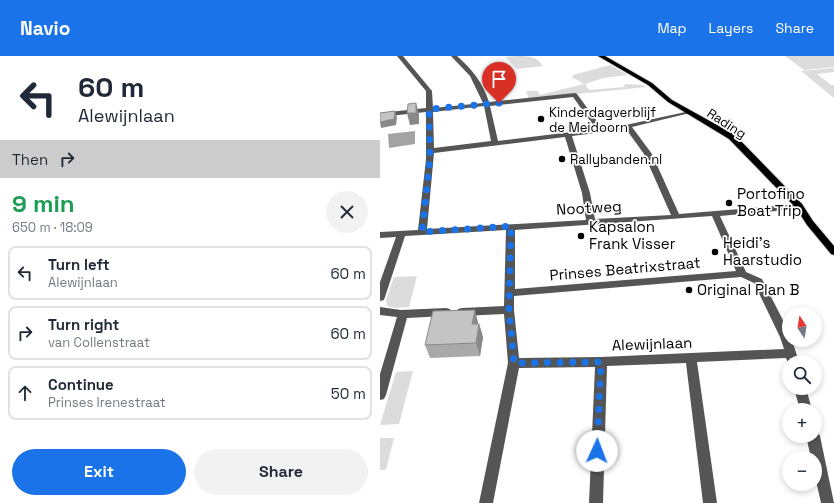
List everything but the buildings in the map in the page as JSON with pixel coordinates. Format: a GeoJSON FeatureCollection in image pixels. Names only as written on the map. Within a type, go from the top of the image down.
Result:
{"type":"FeatureCollection","features":[{"type":"Feature","properties":{"kind":"main road","name":"Rading"},"geometry":{"type":"LineString","coordinates":[[601,56],[650,84],[670,101],[732,137],[799,206],[810,223],[834,252]]}},
{"type":"Feature","properties":{"kind":"street"},"geometry":{"type":"LineString","coordinates":[[400,56],[429,91],[430,151],[428,187],[422,232]]}},
{"type":"Feature","properties":{"kind":"street"},"geometry":{"type":"LineString","coordinates":[[454,56],[474,76],[487,104],[495,143]]}},
{"type":"Feature","properties":{"kind":"street"},"geometry":{"type":"LineString","coordinates":[[380,115],[575,95],[601,131]]}},
{"type":"Feature","properties":{"kind":"street"},"geometry":{"type":"LineString","coordinates":[[430,151],[628,127],[688,112]]}},
{"type":"Feature","properties":{"kind":"street"},"geometry":{"type":"LineString","coordinates":[[628,127],[648,154],[676,217]]}},
{"type":"Feature","properties":{"kind":"street"},"geometry":{"type":"LineString","coordinates":[[568,135],[586,193],[591,222]]}},
{"type":"Feature","properties":{"kind":"street","name":"Nootweg"},"geometry":{"type":"LineString","coordinates":[[380,235],[676,217],[799,206]]}},
{"type":"Feature","properties":{"kind":"street"},"geometry":{"type":"LineString","coordinates":[[715,214],[742,274],[758,280],[786,337],[791,355]]}},
{"type":"Feature","properties":{"kind":"street"},"geometry":{"type":"LineString","coordinates":[[486,503],[514,363],[509,310],[511,226]]}},
{"type":"Feature","properties":{"kind":"street"},"geometry":{"type":"LineString","coordinates":[[380,297],[402,233]]}},
{"type":"Feature","properties":{"kind":"street","name":"Prinses Beatrixstraat"},"geometry":{"type":"LineString","coordinates":[[509,293],[742,274]]}},
{"type":"Feature","properties":{"kind":"street"},"geometry":{"type":"LineString","coordinates":[[380,311],[403,314],[509,310]]}},
{"type":"Feature","properties":{"kind":"street"},"geometry":{"type":"LineString","coordinates":[[381,390],[403,314]]}},
{"type":"Feature","properties":{"kind":"street","name":"Alewijnlaan"},"geometry":{"type":"LineString","coordinates":[[514,363],[782,357]]}},
{"type":"Feature","properties":{"kind":"street"},"geometry":{"type":"LineString","coordinates":[[691,358],[710,503]]}},
{"type":"Feature","properties":{"kind":"street"},"geometry":{"type":"LineString","coordinates":[[596,503],[601,362]]}},
{"type":"Feature","properties":{"kind":"street"},"geometry":{"type":"LineString","coordinates":[[815,443],[828,503]]}},
{"type":"Feature","properties":{"kind":"shaded area"},"geometry":{"type":"Polygon","coordinates":[[[517,56],[535,58],[543,66],[517,69],[505,57],[517,56]]]}},
{"type":"Feature","properties":{"kind":"shaded area"},"geometry":{"type":"Polygon","coordinates":[[[785,56],[834,56],[834,67],[804,70],[785,56]]]}},
{"type":"Feature","properties":{"kind":"shaded area"},"geometry":{"type":"Polygon","coordinates":[[[610,65],[628,75],[603,78],[585,84],[589,90],[624,87],[625,84],[643,85],[646,87],[529,99],[526,91],[538,91],[540,95],[584,84],[572,77],[573,75],[610,65]]]}},
{"type":"Feature","properties":{"kind":"shaded area"},"geometry":{"type":"Polygon","coordinates":[[[834,68],[834,72],[817,74],[831,85],[834,85],[834,98],[801,71],[834,68]]]}},
{"type":"Feature","properties":{"kind":"shaded area"},"geometry":{"type":"Polygon","coordinates":[[[415,131],[415,144],[389,148],[388,134],[415,131]]]}},
{"type":"Feature","properties":{"kind":"shaded area"},"geometry":{"type":"Polygon","coordinates":[[[417,276],[409,307],[395,308],[387,306],[386,299],[394,277],[417,276]]]}},
{"type":"Feature","properties":{"kind":"shaded area"},"geometry":{"type":"Polygon","coordinates":[[[413,371],[399,424],[380,425],[396,372],[413,371]]]}},
{"type":"Feature","properties":{"kind":"shaded area"},"geometry":{"type":"Polygon","coordinates":[[[380,438],[394,438],[386,470],[380,470],[380,438]]]}},
{"type":"Feature","properties":{"kind":"place","name":"Kinderdagverblijf de Meidoorn"},"geometry":{"type":"Point","coordinates":[541,119]}},
{"type":"Feature","properties":{"kind":"place","name":"Rallybanden.nl"},"geometry":{"type":"Point","coordinates":[562,159]}},
{"type":"Feature","properties":{"kind":"place","name":"Portofino Boat Trip"},"geometry":{"type":"Point","coordinates":[729,203]}},
{"type":"Feature","properties":{"kind":"place","name":"Kapsalon Frank Visser"},"geometry":{"type":"Point","coordinates":[581,236]}},
{"type":"Feature","properties":{"kind":"place","name":"Heidi's Haarstudio"},"geometry":{"type":"Point","coordinates":[715,252]}},
{"type":"Feature","properties":{"kind":"place","name":"Original Plan B"},"geometry":{"type":"Point","coordinates":[689,290]}},
{"type":"Feature","properties":{"kind":"route"},"geometry":{"type":"LineString","coordinates":[[499,103],[429,109],[430,159],[422,232],[511,226],[509,310],[514,363],[601,362],[597,451]]}}]}
